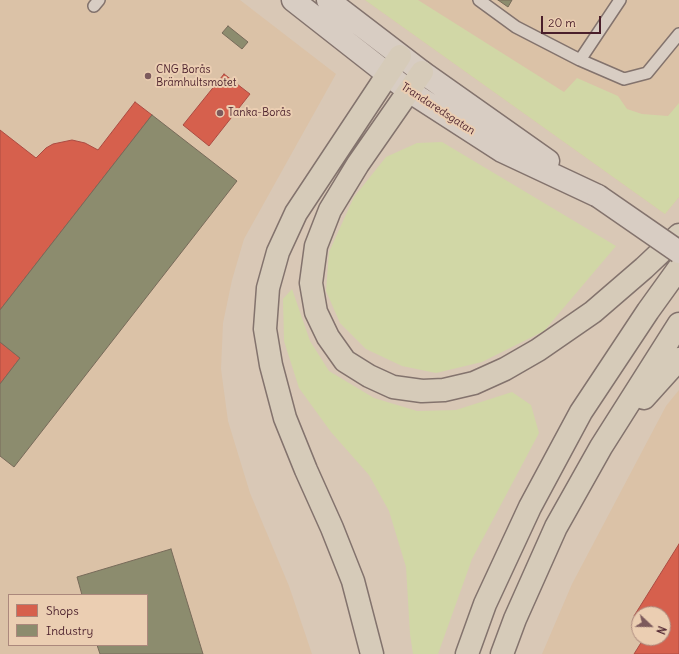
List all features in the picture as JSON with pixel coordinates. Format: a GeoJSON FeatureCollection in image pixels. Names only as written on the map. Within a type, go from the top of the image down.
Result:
{"type":"FeatureCollection","features":[{"type":"Feature","properties":{"kind":"highway"},"geometry":{"type":"LineString","coordinates":[[372,654],[353,581],[285,418],[271,365],[265,329],[268,288],[278,252],[296,213],[400,56]]}},
{"type":"Feature","properties":{"kind":"highway"},"geometry":{"type":"LineString","coordinates":[[422,72],[358,164],[330,210],[316,246],[311,283],[316,312],[328,336],[345,361],[369,376],[393,387],[422,391],[444,390],[474,383],[505,369],[538,350],[593,312],[644,268],[679,234]]}},
{"type":"Feature","properties":{"kind":"highway"},"geometry":{"type":"LineString","coordinates":[[467,654],[485,604],[530,507],[581,412],[648,311],[679,268]]}},
{"type":"Feature","properties":{"kind":"highway"},"geometry":{"type":"LineString","coordinates":[[502,654],[515,619],[556,527],[601,447],[679,324]]}},
{"type":"Feature","properties":{"kind":"highway"},"geometry":{"type":"LineString","coordinates":[[601,447],[679,359]]}},
{"type":"Feature","properties":{"kind":"street","name":"Trandaredsgatan"},"geometry":{"type":"LineString","coordinates":[[293,0],[409,91],[502,151],[598,196]]}},
{"type":"Feature","properties":{"kind":"street","name":"Trandaredsgatan"},"geometry":{"type":"LineString","coordinates":[[328,0],[422,72],[679,252]]}},
{"type":"Feature","properties":{"kind":"lane"},"geometry":{"type":"LineString","coordinates":[[479,0],[516,27],[580,60],[624,79],[647,73],[679,34]]}},
{"type":"Feature","properties":{"kind":"lane"},"geometry":{"type":"LineString","coordinates":[[580,60],[620,0]]}},
{"type":"Feature","properties":{"kind":"shaded area"},"geometry":{"type":"Polygon","coordinates":[[[0,0],[240,0],[336,74],[244,239],[232,280],[223,323],[221,369],[228,421],[250,493],[289,586],[312,654],[0,654],[0,0]]]}},
{"type":"Feature","properties":{"kind":"shaded area"},"geometry":{"type":"Polygon","coordinates":[[[365,0],[679,0],[679,197],[665,214],[365,0]]]}},
{"type":"Feature","properties":{"kind":"shaded area"},"geometry":{"type":"Polygon","coordinates":[[[679,390],[679,654],[542,654],[572,584],[666,406],[679,390]]]}},
{"type":"Feature","properties":{"kind":"green space"},"geometry":{"type":"Polygon","coordinates":[[[365,0],[418,0],[564,92],[577,78],[618,96],[627,109],[642,114],[668,116],[679,103],[679,197],[665,214],[365,0]]]}},
{"type":"Feature","properties":{"kind":"green space"},"geometry":{"type":"Polygon","coordinates":[[[442,142],[616,246],[544,331],[482,362],[436,373],[402,366],[366,349],[340,323],[326,291],[329,252],[354,197],[386,157],[417,143],[442,142]]]}},
{"type":"Feature","properties":{"kind":"green space"},"geometry":{"type":"Polygon","coordinates":[[[292,289],[310,341],[329,371],[374,398],[417,411],[456,410],[512,392],[531,405],[539,433],[472,559],[438,654],[413,654],[410,634],[406,567],[389,511],[369,475],[331,432],[299,388],[284,341],[283,299],[292,289]]]}},
{"type":"Feature","properties":{"kind":"building: Shops"},"geometry":{"type":"Polygon","coordinates":[[[224,74],[250,94],[209,146],[183,125],[224,74]]]}},
{"type":"Feature","properties":{"kind":"building: Shops"},"geometry":{"type":"Polygon","coordinates":[[[135,102],[152,115],[0,310],[0,130],[36,158],[46,148],[53,144],[72,140],[85,143],[98,150],[135,102]]]}},
{"type":"Feature","properties":{"kind":"building: Shops"},"geometry":{"type":"Polygon","coordinates":[[[0,342],[20,358],[0,384],[0,342]]]}},
{"type":"Feature","properties":{"kind":"building: Shops"},"geometry":{"type":"Polygon","coordinates":[[[679,544],[679,654],[634,654],[639,646],[671,646],[671,606],[640,606],[679,544]]]}},
{"type":"Feature","properties":{"kind":"building: Industry"},"geometry":{"type":"Polygon","coordinates":[[[498,0],[512,0],[508,7],[498,0]]]}},
{"type":"Feature","properties":{"kind":"building: Industry"},"geometry":{"type":"Polygon","coordinates":[[[228,26],[248,42],[242,49],[222,33],[228,26]]]}},
{"type":"Feature","properties":{"kind":"building: Industry"},"geometry":{"type":"Polygon","coordinates":[[[152,115],[237,181],[14,467],[0,456],[0,384],[20,358],[0,342],[0,310],[152,115]]]}},
{"type":"Feature","properties":{"kind":"building: Industry"},"geometry":{"type":"Polygon","coordinates":[[[171,549],[203,654],[100,654],[97,646],[148,646],[148,594],[82,594],[77,577],[171,549]]]}},
{"type":"Feature","properties":{"kind":"place","name":"CNG Borås Brämhultsmotet"},"geometry":{"type":"Point","coordinates":[148,76]}},
{"type":"Feature","properties":{"kind":"place","name":"Tanka-Borås"},"geometry":{"type":"Point","coordinates":[220,113]}}]}
